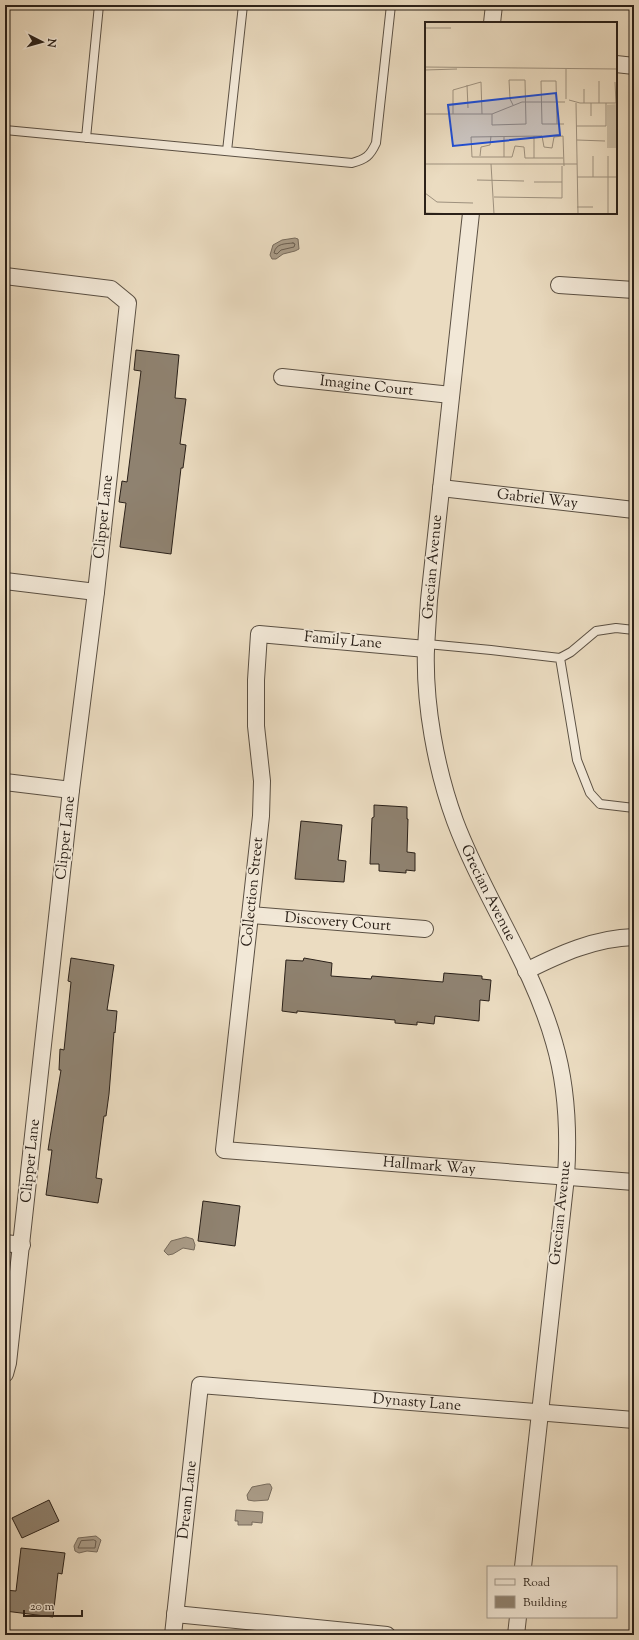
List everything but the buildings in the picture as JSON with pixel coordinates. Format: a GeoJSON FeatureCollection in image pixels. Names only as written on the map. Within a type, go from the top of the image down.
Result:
{"type":"FeatureCollection","features":[{"type":"Feature","properties":{"kind":"street"},"geometry":{"type":"LineString","coordinates":[[492,22],[494,5]]}},
{"type":"Feature","properties":{"kind":"street"},"geometry":{"type":"LineString","coordinates":[[617,64],[634,66]]}},
{"type":"Feature","properties":{"kind":"street","name":"Grecian Avenue"},"geometry":{"type":"LineString","coordinates":[[471,214],[429,600],[427,646],[428,692],[433,735],[442,778],[455,820],[471,860],[542,1006],[552,1034],[563,1078],[567,1115],[568,1152],[566,1177],[523,1566]]}},
{"type":"Feature","properties":{"kind":"street","name":"Clipper Lane"},"geometry":{"type":"LineString","coordinates":[[5,276],[111,290],[128,303],[96,592],[71,790],[22,1245],[8,1363],[5,1374]]}},
{"type":"Feature","properties":{"kind":"street"},"geometry":{"type":"LineString","coordinates":[[558,285],[634,290]]}},
{"type":"Feature","properties":{"kind":"street","name":"Imagine Court"},"geometry":{"type":"LineString","coordinates":[[282,377],[451,395]]}},
{"type":"Feature","properties":{"kind":"street","name":"Gabriel Way"},"geometry":{"type":"LineString","coordinates":[[441,488],[634,510]]}},
{"type":"Feature","properties":{"kind":"street"},"geometry":{"type":"LineString","coordinates":[[5,580],[96,592]]}},
{"type":"Feature","properties":{"kind":"street","name":"Family Lane"},"geometry":{"type":"LineString","coordinates":[[259,634],[427,646]]}},
{"type":"Feature","properties":{"kind":"street","name":"Collection Street"},"geometry":{"type":"LineString","coordinates":[[224,1150],[261,816],[262,781],[256,718],[256,680],[259,634]]}},
{"type":"Feature","properties":{"kind":"street"},"geometry":{"type":"LineString","coordinates":[[5,782],[71,790]]}},
{"type":"Feature","properties":{"kind":"street","name":"Discovery Court"},"geometry":{"type":"LineString","coordinates":[[250,915],[425,929]]}},
{"type":"Feature","properties":{"kind":"street"},"geometry":{"type":"LineString","coordinates":[[526,971],[575,948],[612,939],[634,937]]}},
{"type":"Feature","properties":{"kind":"street","name":"Hallmark Way"},"geometry":{"type":"LineString","coordinates":[[224,1150],[634,1182]]}},
{"type":"Feature","properties":{"kind":"street"},"geometry":{"type":"LineString","coordinates":[[5,1243],[22,1245]]}},
{"type":"Feature","properties":{"kind":"street","name":"Dynasty Lane"},"geometry":{"type":"LineString","coordinates":[[200,1385],[634,1420]]}},
{"type":"Feature","properties":{"kind":"street","name":"Dream Lane"},"geometry":{"type":"LineString","coordinates":[[173,1635],[200,1385]]}},
{"type":"Feature","properties":{"kind":"street"},"geometry":{"type":"LineString","coordinates":[[175,1614],[387,1635]]}},
{"type":"Feature","properties":{"kind":"street"},"geometry":{"type":"LineString","coordinates":[[516,1635],[518,1618]]}},
{"type":"Feature","properties":{"kind":"lane"},"geometry":{"type":"LineString","coordinates":[[86,138],[99,5]]}},
{"type":"Feature","properties":{"kind":"lane"},"geometry":{"type":"LineString","coordinates":[[227,151],[243,5]]}},
{"type":"Feature","properties":{"kind":"lane"},"geometry":{"type":"LineString","coordinates":[[5,130],[352,163],[362,160],[372,153],[376,143],[391,5]]}},
{"type":"Feature","properties":{"kind":"lane"},"geometry":{"type":"LineString","coordinates":[[427,646],[492,650],[560,658],[571,652],[596,631],[616,628],[634,630]]}},
{"type":"Feature","properties":{"kind":"lane"},"geometry":{"type":"LineString","coordinates":[[560,658],[577,760],[590,794],[600,804],[634,808]]}},
{"type":"Feature","properties":{"kind":"water"},"geometry":{"type":"Polygon","coordinates":[[[298,239],[299,249],[283,254],[276,259],[272,259],[270,255],[273,245],[282,240],[298,239]]]}},
{"type":"Feature","properties":{"kind":"water"},"geometry":{"type":"Polygon","coordinates":[[[186,1237],[193,1239],[195,1245],[194,1250],[183,1248],[173,1254],[168,1255],[164,1251],[171,1241],[186,1237]]]}},
{"type":"Feature","properties":{"kind":"water"},"geometry":{"type":"Polygon","coordinates":[[[270,1484],[272,1488],[268,1500],[248,1500],[247,1495],[252,1487],[270,1484]]]}},
{"type":"Feature","properties":{"kind":"water"},"geometry":{"type":"Polygon","coordinates":[[[236,1510],[263,1512],[262,1523],[252,1522],[252,1525],[238,1525],[238,1521],[235,1521],[236,1510]]]}},
{"type":"Feature","properties":{"kind":"water"},"geometry":{"type":"Polygon","coordinates":[[[96,1536],[101,1540],[97,1552],[87,1551],[79,1553],[75,1551],[74,1546],[78,1538],[96,1536]]]}}]}
